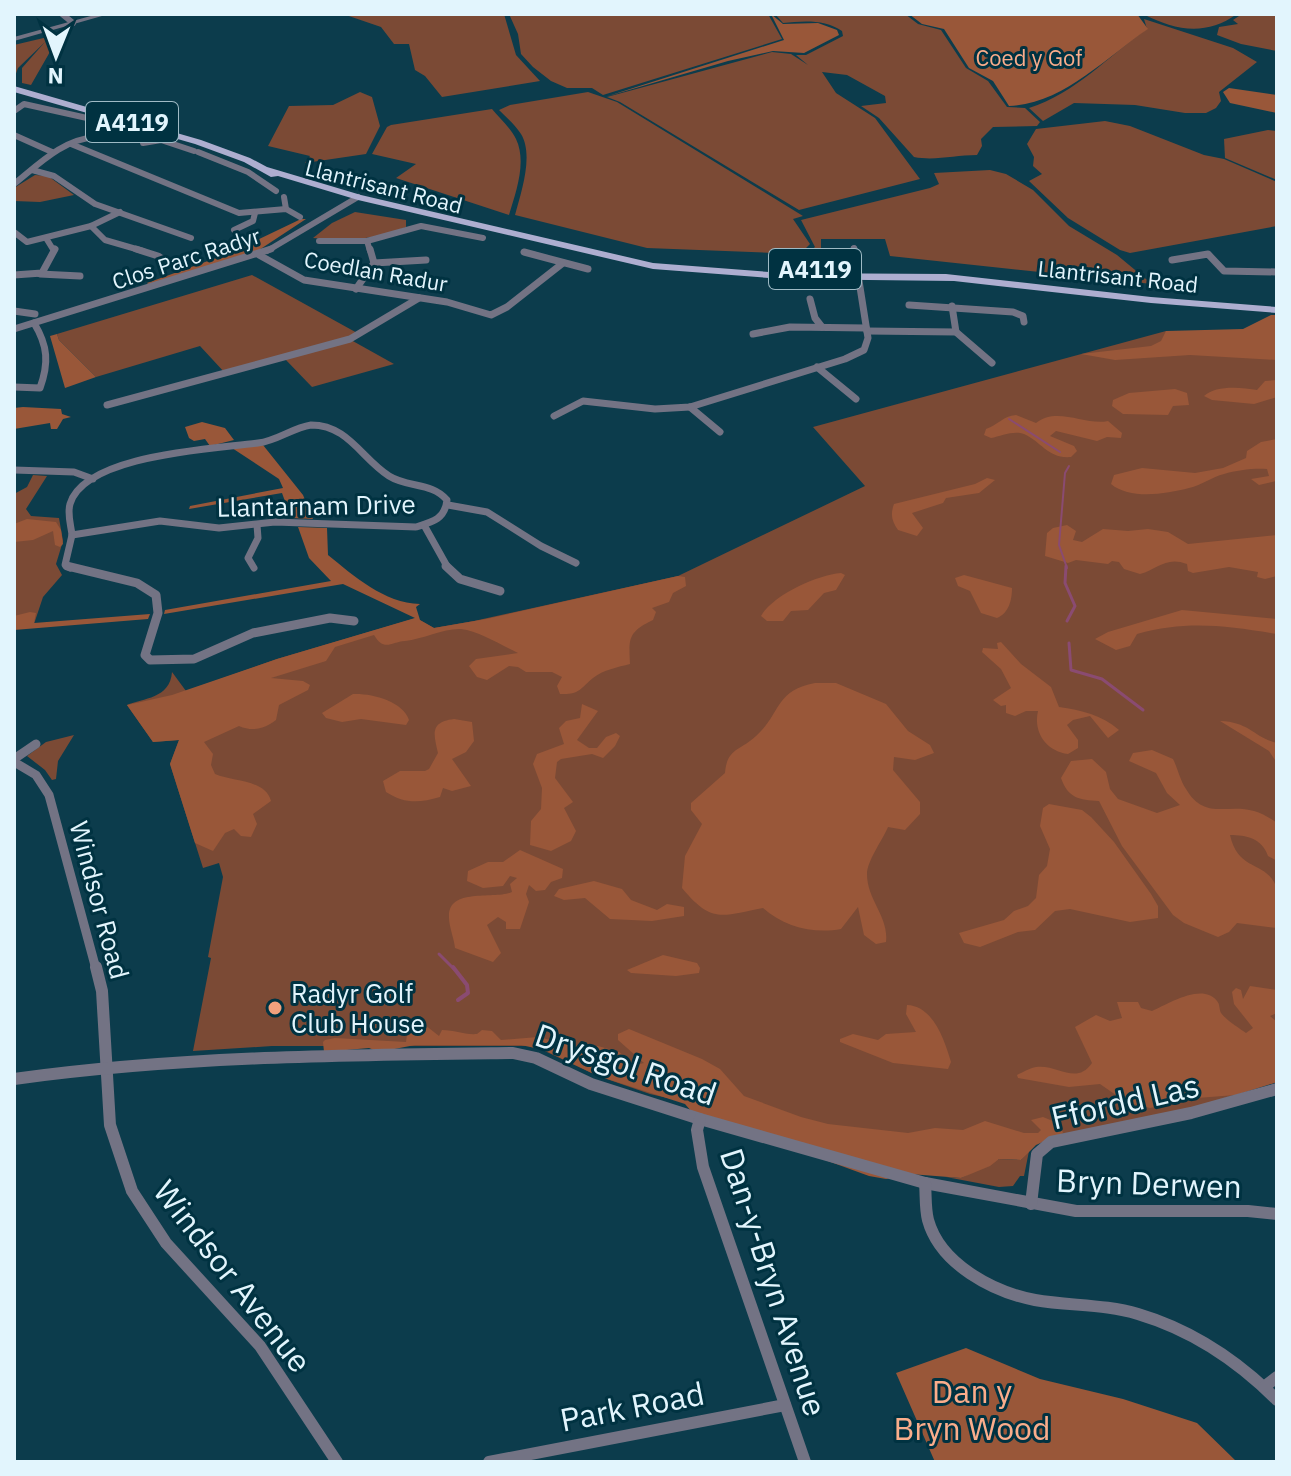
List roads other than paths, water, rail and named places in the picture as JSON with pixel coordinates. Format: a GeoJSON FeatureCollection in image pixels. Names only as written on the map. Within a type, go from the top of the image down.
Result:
{"type":"FeatureCollection","features":[{"type":"Feature","properties":{"kind":"main road","name":"Llantrisant Road"},"geometry":{"type":"LineString","coordinates":[[14,89],[214,148],[267,170],[300,188],[620,261],[674,269],[758,275],[858,274],[954,278],[1151,300],[1277,310]]}},
{"type":"Feature","properties":{"kind":"street"},"geometry":{"type":"LineString","coordinates":[[62,14],[73,23]]}},
{"type":"Feature","properties":{"kind":"street"},"geometry":{"type":"LineString","coordinates":[[14,39],[106,14]]}},
{"type":"Feature","properties":{"kind":"street"},"geometry":{"type":"LineString","coordinates":[[14,102],[96,120]]}},
{"type":"Feature","properties":{"kind":"street"},"geometry":{"type":"LineString","coordinates":[[14,111],[24,104]]}},
{"type":"Feature","properties":{"kind":"street"},"geometry":{"type":"LineString","coordinates":[[135,141],[159,130]]}},
{"type":"Feature","properties":{"kind":"street"},"geometry":{"type":"LineString","coordinates":[[14,135],[52,152]]}},
{"type":"Feature","properties":{"kind":"street"},"geometry":{"type":"LineString","coordinates":[[14,184],[52,152],[89,138],[141,144],[161,140],[257,176],[276,191]]}},
{"type":"Feature","properties":{"kind":"street"},"geometry":{"type":"LineString","coordinates":[[71,144],[239,213],[286,209],[300,217]]}},
{"type":"Feature","properties":{"kind":"street"},"geometry":{"type":"LineString","coordinates":[[198,152],[214,148]]}},
{"type":"Feature","properties":{"kind":"street"},"geometry":{"type":"LineString","coordinates":[[32,170],[51,174],[87,200],[191,238]]}},
{"type":"Feature","properties":{"kind":"street"},"geometry":{"type":"LineString","coordinates":[[284,197],[286,209]]}},
{"type":"Feature","properties":{"kind":"street","name":"Clos Parc Radyr"},"geometry":{"type":"LineString","coordinates":[[14,329],[35,319],[259,255],[283,244],[354,200]]}},
{"type":"Feature","properties":{"kind":"street"},"geometry":{"type":"LineString","coordinates":[[14,232],[27,242],[91,226],[120,212]]}},
{"type":"Feature","properties":{"kind":"street"},"geometry":{"type":"LineString","coordinates":[[234,230],[253,221],[255,213]]}},
{"type":"Feature","properties":{"kind":"street"},"geometry":{"type":"LineString","coordinates":[[91,226],[105,240],[158,256],[178,269]]}},
{"type":"Feature","properties":{"kind":"street"},"geometry":{"type":"LineString","coordinates":[[319,241],[367,241],[421,226],[483,238]]}},
{"type":"Feature","properties":{"kind":"street"},"geometry":{"type":"LineString","coordinates":[[40,274],[55,250],[46,238]]}},
{"type":"Feature","properties":{"kind":"street"},"geometry":{"type":"LineString","coordinates":[[367,241],[374,263]]}},
{"type":"Feature","properties":{"kind":"street"},"geometry":{"type":"LineString","coordinates":[[554,416],[583,401],[655,409],[690,407],[864,350],[868,345],[867,330],[854,248]]}},
{"type":"Feature","properties":{"kind":"street"},"geometry":{"type":"LineString","coordinates":[[524,252],[588,269]]}},
{"type":"Feature","properties":{"kind":"street"},"geometry":{"type":"LineString","coordinates":[[1172,260],[1208,254],[1224,271],[1225,283]]}},
{"type":"Feature","properties":{"kind":"street","name":"Coedlan Radur"},"geometry":{"type":"LineString","coordinates":[[259,255],[304,280],[447,302],[491,315],[507,307],[563,263]]}},
{"type":"Feature","properties":{"kind":"street"},"geometry":{"type":"LineString","coordinates":[[374,263],[426,260]]}},
{"type":"Feature","properties":{"kind":"street"},"geometry":{"type":"LineString","coordinates":[[356,289],[374,263]]}},
{"type":"Feature","properties":{"kind":"street"},"geometry":{"type":"LineString","coordinates":[[1224,271],[1277,272]]}},
{"type":"Feature","properties":{"kind":"street"},"geometry":{"type":"LineString","coordinates":[[14,275],[80,276]]}},
{"type":"Feature","properties":{"kind":"street"},"geometry":{"type":"LineString","coordinates":[[107,405],[350,339],[419,298]]}},
{"type":"Feature","properties":{"kind":"street"},"geometry":{"type":"LineString","coordinates":[[810,299],[815,318],[822,327]]}},
{"type":"Feature","properties":{"kind":"street"},"geometry":{"type":"LineString","coordinates":[[909,305],[1013,312],[1023,316],[1024,322]]}},
{"type":"Feature","properties":{"kind":"street"},"geometry":{"type":"LineString","coordinates":[[952,306],[956,332]]}},
{"type":"Feature","properties":{"kind":"street"},"geometry":{"type":"LineString","coordinates":[[14,311],[35,319],[50,359],[40,388],[14,387]]}},
{"type":"Feature","properties":{"kind":"street"},"geometry":{"type":"LineString","coordinates":[[753,334],[790,327],[956,332],[992,363]]}},
{"type":"Feature","properties":{"kind":"street"},"geometry":{"type":"LineString","coordinates":[[817,367],[856,399]]}},
{"type":"Feature","properties":{"kind":"street"},"geometry":{"type":"LineString","coordinates":[[690,407],[720,432]]}},
{"type":"Feature","properties":{"kind":"street","name":"Llantarnam Drive"},"geometry":{"type":"LineString","coordinates":[[72,535],[160,521],[219,528],[287,522],[424,525],[440,518],[448,505],[445,496],[438,490],[393,479],[374,465],[354,442],[329,428],[316,425],[296,428],[265,442],[224,445],[128,465],[93,479]]}},
{"type":"Feature","properties":{"kind":"street"},"geometry":{"type":"LineString","coordinates":[[14,470],[74,472],[93,479],[75,495],[68,508],[72,535],[65,567],[137,583],[156,595],[158,613],[145,655],[150,660],[194,659],[253,633],[338,617],[354,621]]}},
{"type":"Feature","properties":{"kind":"street"},"geometry":{"type":"LineString","coordinates":[[448,505],[469,506],[500,518],[523,530],[539,545],[576,563]]}},
{"type":"Feature","properties":{"kind":"street"},"geometry":{"type":"LineString","coordinates":[[254,568],[248,558],[258,538],[257,525]]}},
{"type":"Feature","properties":{"kind":"street"},"geometry":{"type":"LineString","coordinates":[[424,525],[438,556],[455,575],[466,582],[500,591]]}},
{"type":"Feature","properties":{"kind":"street","name":"Windsor Road"},"geometry":{"type":"LineString","coordinates":[[36,744],[14,761],[36,775],[49,795],[102,991],[107,1067]]}},
{"type":"Feature","properties":{"kind":"street","name":"Drysgol Road"},"geometry":{"type":"LineString","coordinates":[[14,1079],[107,1067],[273,1056],[513,1053],[536,1058],[591,1084],[700,1119],[925,1183]]}},
{"type":"Feature","properties":{"kind":"street","name":"Windsor Avenue"},"geometry":{"type":"LineString","coordinates":[[107,1067],[113,1139],[137,1203],[166,1243],[260,1346],[337,1462]]}},
{"type":"Feature","properties":{"kind":"street","name":"Ffordd Las"},"geometry":{"type":"LineString","coordinates":[[1031,1204],[1037,1154],[1051,1142],[1164,1120],[1277,1089]]}},
{"type":"Feature","properties":{"kind":"street","name":"Dan-y-Bryn Avenue"},"geometry":{"type":"LineString","coordinates":[[700,1119],[697,1130],[703,1167],[805,1462]]}},
{"type":"Feature","properties":{"kind":"street"},"geometry":{"type":"LineString","coordinates":[[925,1183],[928,1220],[932,1230],[953,1257],[977,1276],[1024,1297],[1103,1306],[1158,1321],[1201,1340],[1277,1400]]}},
{"type":"Feature","properties":{"kind":"street","name":"Bryn Derwen"},"geometry":{"type":"LineString","coordinates":[[925,1183],[1093,1213],[1248,1211],[1277,1214]]}},
{"type":"Feature","properties":{"kind":"street"},"geometry":{"type":"LineString","coordinates":[[1264,1387],[1277,1377]]}},
{"type":"Feature","properties":{"kind":"street","name":"Park Road"},"geometry":{"type":"LineString","coordinates":[[489,1462],[785,1405]]}},
{"type":"Feature","properties":{"kind":"waterway"},"geometry":{"type":"LineString","coordinates":[[1009,419],[1060,452]]}},
{"type":"Feature","properties":{"kind":"waterway"},"geometry":{"type":"LineString","coordinates":[[1067,568],[1059,545],[1065,473],[1069,466]]}},
{"type":"Feature","properties":{"kind":"waterway"},"geometry":{"type":"LineString","coordinates":[[1066,566],[1065,583],[1075,606],[1067,621]]}},
{"type":"Feature","properties":{"kind":"waterway"},"geometry":{"type":"LineString","coordinates":[[1069,643],[1071,670],[1102,679],[1143,710]]}},
{"type":"Feature","properties":{"kind":"waterway"},"geometry":{"type":"LineString","coordinates":[[439,954],[454,969]]}},
{"type":"Feature","properties":{"kind":"waterway"},"geometry":{"type":"LineString","coordinates":[[453,967],[467,985],[468,993],[458,1000]]}},
{"type":"Feature","properties":{"kind":"place","name":"Radyr Golf Club House"},"geometry":{"type":"Point","coordinates":[275,1008]}},
{"type":"Feature","properties":{"kind":"park label","name":"Coed y Gof"},"geometry":{"type":"Point","coordinates":[1029,57]}},
{"type":"Feature","properties":{"kind":"park label","name":"Dan y Bryn Wood"},"geometry":{"type":"Point","coordinates":[972,1410]}}]}
